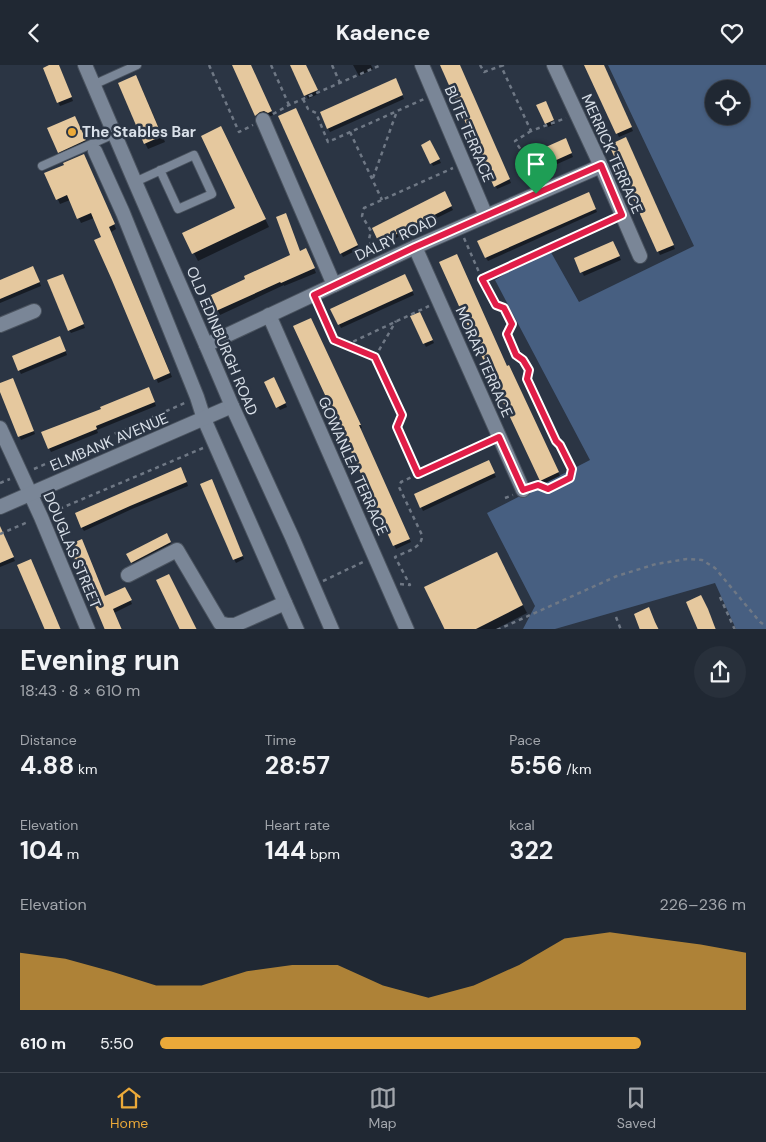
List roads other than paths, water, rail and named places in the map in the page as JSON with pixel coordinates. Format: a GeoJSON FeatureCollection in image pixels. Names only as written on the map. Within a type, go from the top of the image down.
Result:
{"type":"FeatureCollection","features":[{"type":"Feature","properties":{"kind":"street","name":"OLD EDINBURGH ROAD"},"geometry":{"type":"LineString","coordinates":[[85,65],[232,407],[332,629]]}},
{"type":"Feature","properties":{"kind":"street","name":"BUTE TERRACE"},"geometry":{"type":"LineString","coordinates":[[422,65],[486,215]]}},
{"type":"Feature","properties":{"kind":"street","name":"MERRICK TERRACE"},"geometry":{"type":"LineString","coordinates":[[554,65],[601,165],[640,256]]}},
{"type":"Feature","properties":{"kind":"street"},"geometry":{"type":"LineString","coordinates":[[263,120],[334,285]]}},
{"type":"Feature","properties":{"kind":"street"},"geometry":{"type":"LineString","coordinates":[[95,151],[123,213],[197,397],[204,419],[297,629]]}},
{"type":"Feature","properties":{"kind":"street","name":"DALRY ROAD"},"geometry":{"type":"LineString","coordinates":[[206,345],[415,247],[601,165]]}},
{"type":"Feature","properties":{"kind":"street","name":"MORAR TERRACE"},"geometry":{"type":"LineString","coordinates":[[415,247],[523,490]]}},
{"type":"Feature","properties":{"kind":"street"},"geometry":{"type":"LineString","coordinates":[[0,325],[34,311]]}},
{"type":"Feature","properties":{"kind":"street","name":"GOWANLEA TERRACE"},"geometry":{"type":"LineString","coordinates":[[269,315],[407,629]]}},
{"type":"Feature","properties":{"kind":"street","name":"ELMBANK AVENUE"},"geometry":{"type":"LineString","coordinates":[[0,507],[232,407]]}},
{"type":"Feature","properties":{"kind":"street","name":"DOUGLAS STREET"},"geometry":{"type":"LineString","coordinates":[[0,429],[41,517],[88,629]]}},
{"type":"Feature","properties":{"kind":"street"},"geometry":{"type":"LineString","coordinates":[[128,575],[177,550],[220,623],[235,625],[285,603]]}},
{"type":"Feature","properties":{"kind":"lane"},"geometry":{"type":"LineString","coordinates":[[93,85],[137,65]]}},
{"type":"Feature","properties":{"kind":"lane"},"geometry":{"type":"LineString","coordinates":[[42,166],[114,134]]}},
{"type":"Feature","properties":{"kind":"lane"},"geometry":{"type":"LineString","coordinates":[[134,181],[160,169],[194,155],[212,194],[178,209],[160,169]]}},
{"type":"Feature","properties":{"kind":"place","name":"The Stables Bar"},"geometry":{"type":"Point","coordinates":[72,132]}}]}
